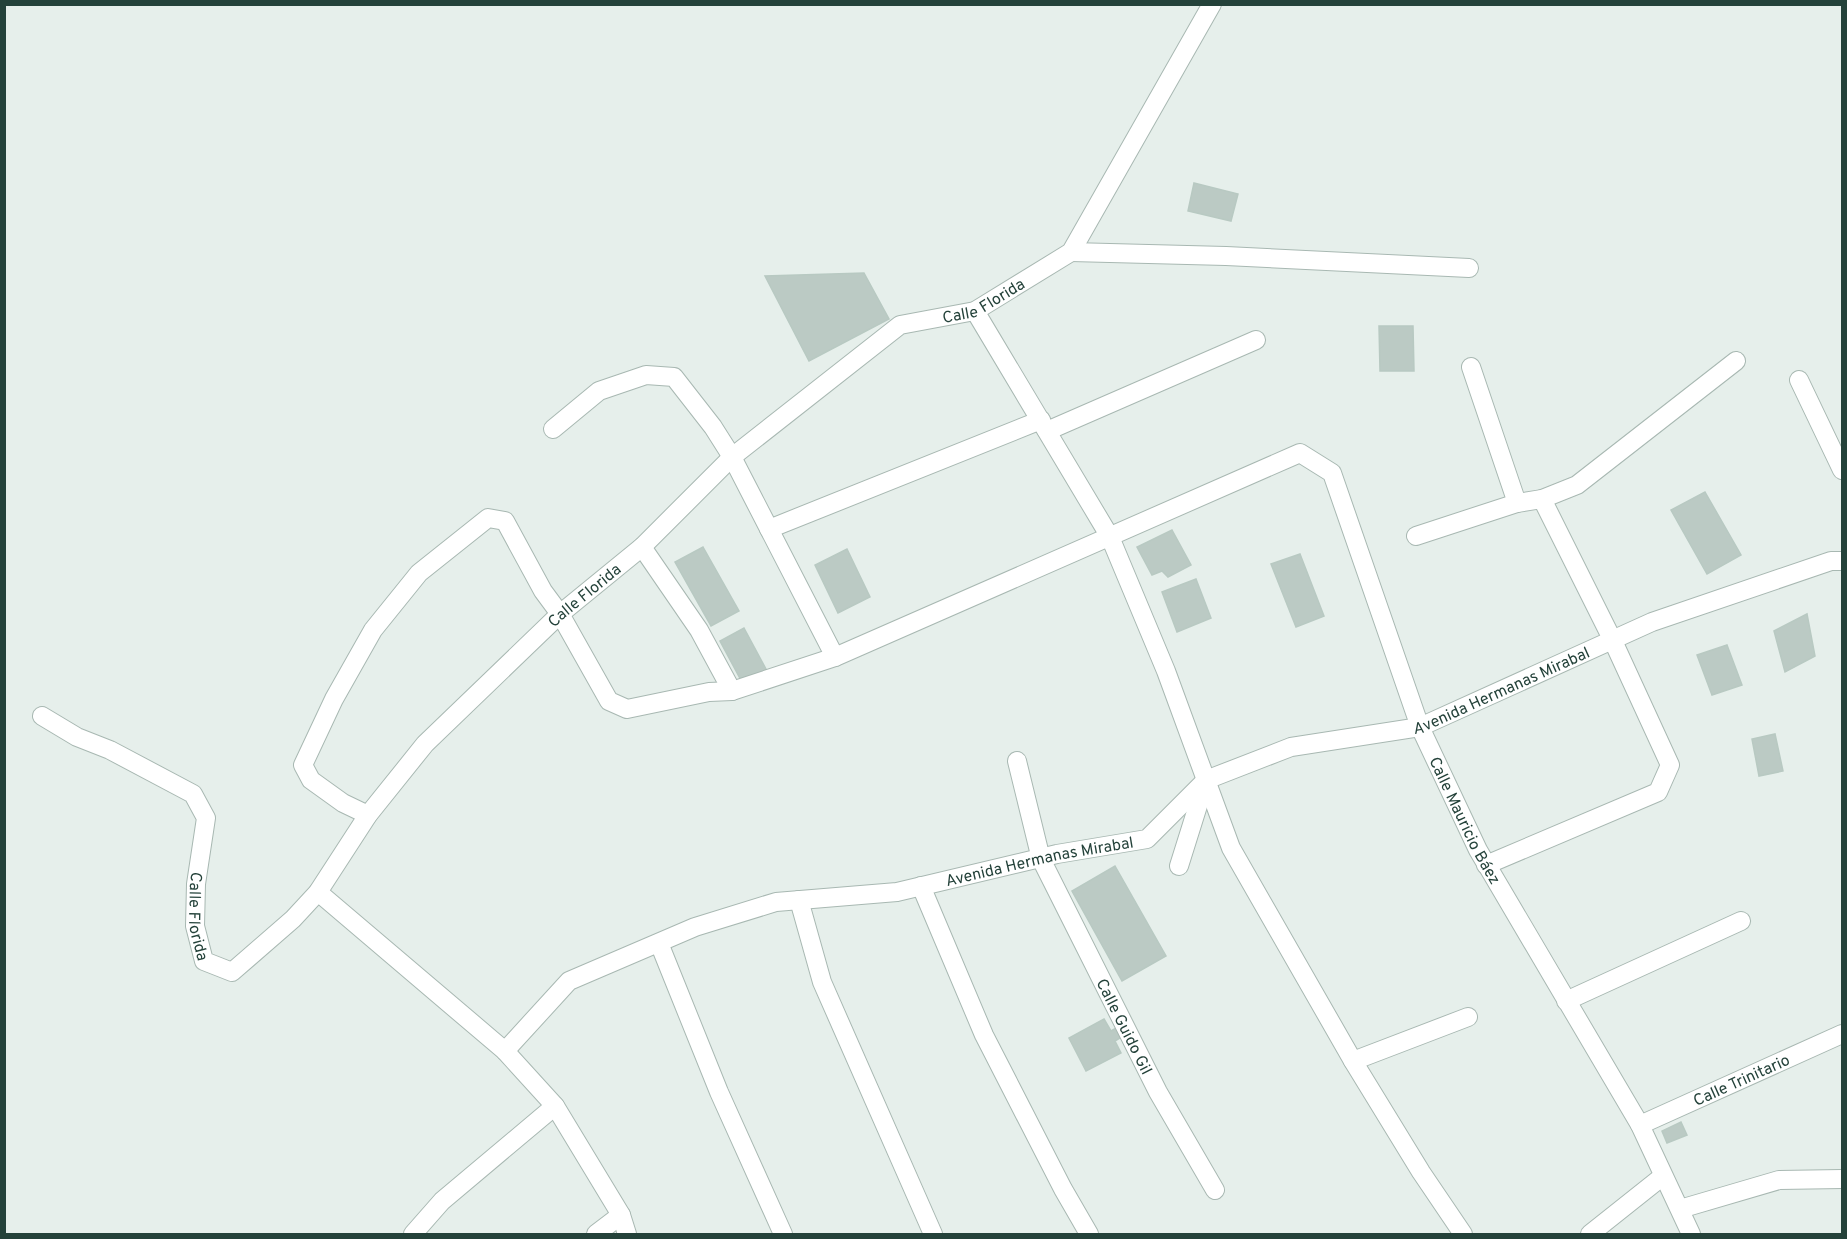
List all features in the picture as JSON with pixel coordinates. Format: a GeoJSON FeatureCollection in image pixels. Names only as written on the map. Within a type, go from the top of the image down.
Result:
{"type":"FeatureCollection","features":[{"type":"Feature","properties":{"kind":"street","name":"Calle Florida"},"geometry":{"type":"LineString","coordinates":[[42,716],[77,737],[119,754],[193,794],[206,819],[196,884],[195,926],[204,961],[232,972],[293,920],[318,892],[368,816],[425,744],[560,614],[642,547],[732,457],[900,325],[975,310],[1071,252],[1212,4]]}},
{"type":"Feature","properties":{"kind":"street"},"geometry":{"type":"LineString","coordinates":[[1071,252],[1237,256],[1469,268]]}},
{"type":"Feature","properties":{"kind":"street"},"geometry":{"type":"LineString","coordinates":[[975,310],[1110,537],[1166,671],[1231,848],[1353,1061],[1421,1172],[1463,1234]]}},
{"type":"Feature","properties":{"kind":"street"},"geometry":{"type":"LineString","coordinates":[[769,529],[1044,426],[1256,340]]}},
{"type":"Feature","properties":{"kind":"street"},"geometry":{"type":"LineString","coordinates":[[1416,536],[1517,503],[1542,499],[1577,485],[1736,361]]}},
{"type":"Feature","properties":{"kind":"street"},"geometry":{"type":"LineString","coordinates":[[1471,367],[1517,503]]}},
{"type":"Feature","properties":{"kind":"street"},"geometry":{"type":"LineString","coordinates":[[553,429],[599,391],[646,375],[674,377],[713,427],[732,457],[836,657]]}},
{"type":"Feature","properties":{"kind":"street"},"geometry":{"type":"LineString","coordinates":[[1799,380],[1842,470]]}},
{"type":"Feature","properties":{"kind":"street","name":"Calle Mauricio Báez"},"geometry":{"type":"LineString","coordinates":[[1110,537],[1300,453],[1332,473],[1420,727],[1486,865],[1640,1125],[1691,1234]]}},
{"type":"Feature","properties":{"kind":"street"},"geometry":{"type":"LineString","coordinates":[[1486,865],[1658,792],[1670,765],[1613,641],[1542,499]]}},
{"type":"Feature","properties":{"kind":"street"},"geometry":{"type":"LineString","coordinates":[[368,816],[343,803],[311,780],[303,765],[334,699],[373,630],[419,573],[488,518],[505,521],[543,591],[560,614],[609,701],[627,709],[709,692],[732,691],[836,657],[1110,537]]}},
{"type":"Feature","properties":{"kind":"street"},"geometry":{"type":"LineString","coordinates":[[642,547],[699,630],[732,691]]}},
{"type":"Feature","properties":{"kind":"street","name":"Avenida Hermanas Mirabal"},"geometry":{"type":"LineString","coordinates":[[505,1051],[569,981],[695,927],[776,902],[897,892],[1041,859],[1147,839],[1206,780],[1291,747],[1420,727],[1652,622],[1831,561],[1842,561]]}},
{"type":"Feature","properties":{"kind":"street","name":"Calle Guido Gil"},"geometry":{"type":"LineString","coordinates":[[1017,761],[1041,859],[1158,1092],[1215,1190]]}},
{"type":"Feature","properties":{"kind":"street"},"geometry":{"type":"LineString","coordinates":[[1179,866],[1206,780]]}},
{"type":"Feature","properties":{"kind":"street"},"geometry":{"type":"LineString","coordinates":[[921,886],[984,1035],[1089,1234]]}},
{"type":"Feature","properties":{"kind":"street"},"geometry":{"type":"LineString","coordinates":[[318,892],[505,1051],[555,1106],[621,1215],[627,1234]]}},
{"type":"Feature","properties":{"kind":"street"},"geometry":{"type":"LineString","coordinates":[[799,900],[822,982],[933,1234]]}},
{"type":"Feature","properties":{"kind":"street"},"geometry":{"type":"LineString","coordinates":[[1566,1001],[1741,921]]}},
{"type":"Feature","properties":{"kind":"street"},"geometry":{"type":"LineString","coordinates":[[659,943],[719,1092],[783,1234]]}},
{"type":"Feature","properties":{"kind":"street"},"geometry":{"type":"LineString","coordinates":[[1353,1061],[1468,1017]]}},
{"type":"Feature","properties":{"kind":"street","name":"Calle Trinitario"},"geometry":{"type":"LineString","coordinates":[[1640,1125],[1842,1034]]}},
{"type":"Feature","properties":{"kind":"street"},"geometry":{"type":"LineString","coordinates":[[413,1234],[442,1201],[555,1106]]}},
{"type":"Feature","properties":{"kind":"street"},"geometry":{"type":"LineString","coordinates":[[1590,1234],[1663,1176]]}},
{"type":"Feature","properties":{"kind":"street"},"geometry":{"type":"LineString","coordinates":[[1680,1209],[1779,1180],[1842,1179]]}},
{"type":"Feature","properties":{"kind":"street"},"geometry":{"type":"LineString","coordinates":[[596,1234],[621,1215]]}},
{"type":"Feature","properties":{"kind":"building"},"geometry":{"type":"Polygon","coordinates":[[[1194,183],[1238,194],[1231,221],[1188,211],[1194,183]]]}},
{"type":"Feature","properties":{"kind":"building"},"geometry":{"type":"Polygon","coordinates":[[[864,273],[889,319],[809,361],[765,276],[864,273]]]}},
{"type":"Feature","properties":{"kind":"building"},"geometry":{"type":"Polygon","coordinates":[[[1379,326],[1413,326],[1414,371],[1380,371],[1379,326]]]}},
{"type":"Feature","properties":{"kind":"building"},"geometry":{"type":"Polygon","coordinates":[[[1705,492],[1741,555],[1707,574],[1671,510],[1705,492]]]}},
{"type":"Feature","properties":{"kind":"building"},"geometry":{"type":"Polygon","coordinates":[[[1172,530],[1191,565],[1168,577],[1162,571],[1152,575],[1137,547],[1172,530]]]}},
{"type":"Feature","properties":{"kind":"building"},"geometry":{"type":"Polygon","coordinates":[[[703,547],[739,611],[711,626],[675,562],[703,547]]]}},
{"type":"Feature","properties":{"kind":"building"},"geometry":{"type":"Polygon","coordinates":[[[847,549],[870,597],[838,613],[815,565],[847,549]]]}},
{"type":"Feature","properties":{"kind":"building"},"geometry":{"type":"Polygon","coordinates":[[[1300,554],[1324,616],[1296,627],[1271,564],[1300,554]]]}},
{"type":"Feature","properties":{"kind":"building"},"geometry":{"type":"Polygon","coordinates":[[[1196,579],[1211,618],[1177,632],[1162,592],[1196,579]]]}},
{"type":"Feature","properties":{"kind":"building"},"geometry":{"type":"Polygon","coordinates":[[[1807,614],[1815,656],[1785,672],[1774,631],[1807,614]]]}},
{"type":"Feature","properties":{"kind":"building"},"geometry":{"type":"Polygon","coordinates":[[[744,628],[767,671],[743,684],[720,641],[744,628]]]}},
{"type":"Feature","properties":{"kind":"building"},"geometry":{"type":"Polygon","coordinates":[[[1727,645],[1742,685],[1712,695],[1697,655],[1727,645]]]}},
{"type":"Feature","properties":{"kind":"building"},"geometry":{"type":"Polygon","coordinates":[[[1775,734],[1783,771],[1759,776],[1752,739],[1775,734]]]}},
{"type":"Feature","properties":{"kind":"building"},"geometry":{"type":"Polygon","coordinates":[[[1115,866],[1166,956],[1122,981],[1072,891],[1115,866]]]}},
{"type":"Feature","properties":{"kind":"building"},"geometry":{"type":"Polygon","coordinates":[[[1104,1019],[1111,1031],[1118,1027],[1123,1036],[1115,1041],[1121,1053],[1086,1071],[1069,1038],[1104,1019]]]}},
{"type":"Feature","properties":{"kind":"building"},"geometry":{"type":"Polygon","coordinates":[[[1681,1122],[1687,1135],[1667,1143],[1662,1131],[1681,1122]]]}}]}
